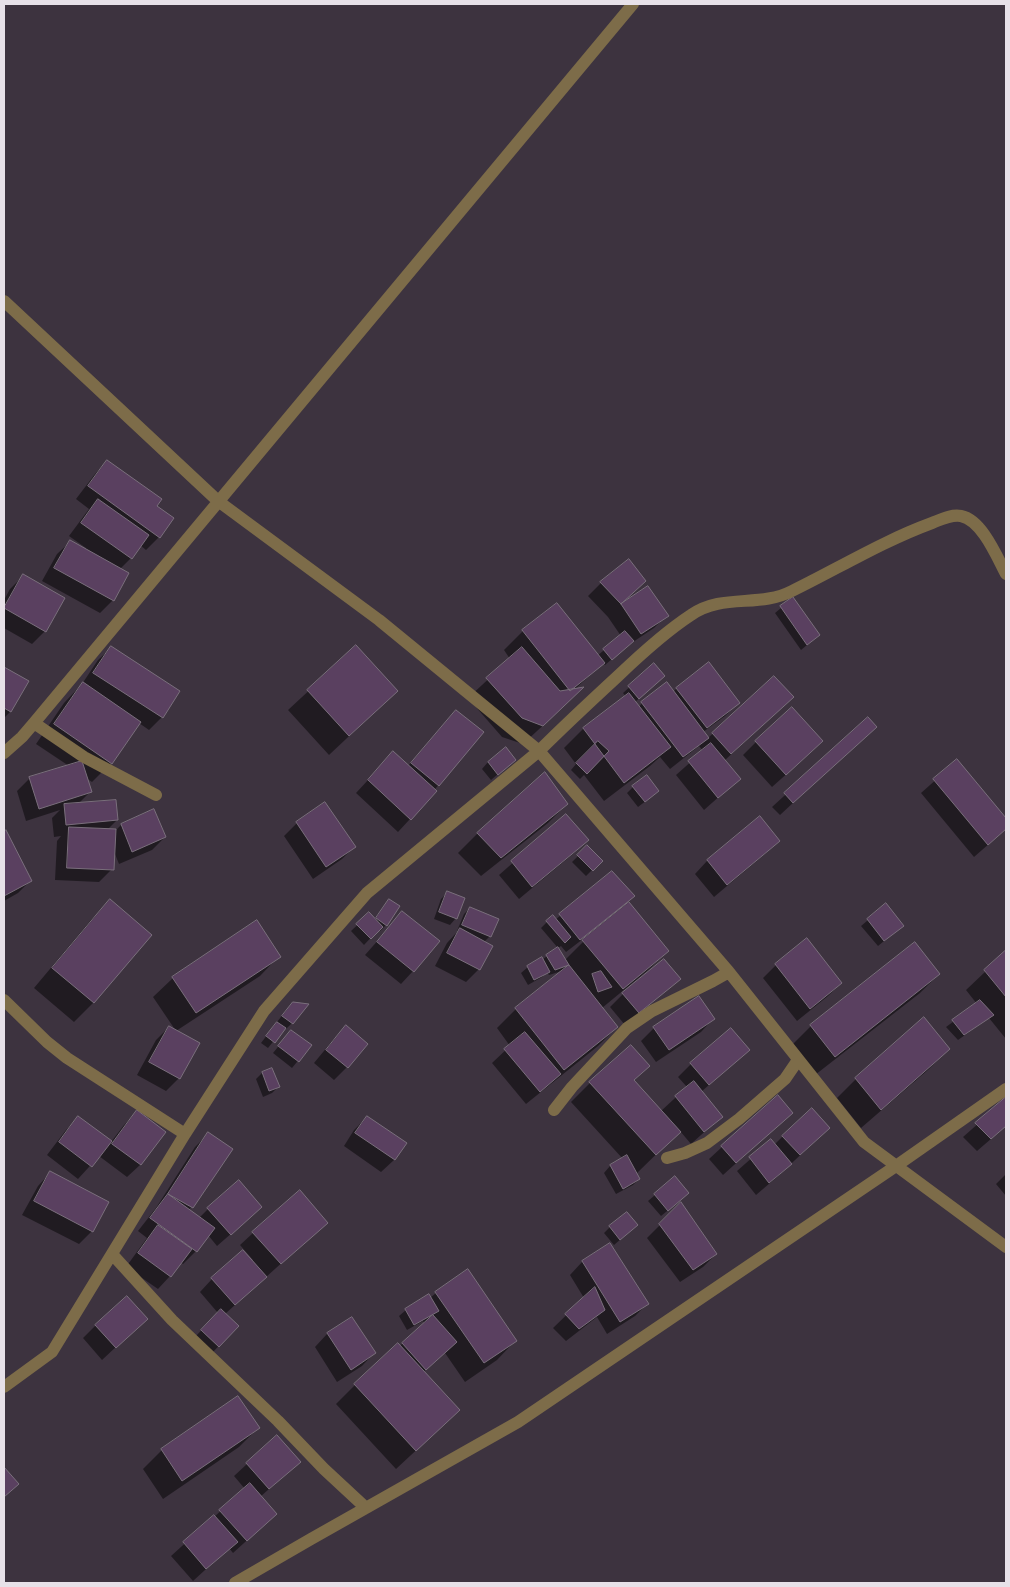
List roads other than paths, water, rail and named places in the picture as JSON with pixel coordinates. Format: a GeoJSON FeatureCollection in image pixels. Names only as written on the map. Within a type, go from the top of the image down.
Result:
{"type":"FeatureCollection","features":[{"type":"Feature","properties":{"kind":"street"},"geometry":{"type":"LineString","coordinates":[[4,753],[34,723],[633,4]]}},
{"type":"Feature","properties":{"kind":"street"},"geometry":{"type":"LineString","coordinates":[[4,301],[218,501],[379,620],[539,751],[729,972],[864,1142],[1006,1247]]}},
{"type":"Feature","properties":{"kind":"street"},"geometry":{"type":"LineString","coordinates":[[4,1386],[52,1352],[184,1134],[264,1011],[367,894],[539,751],[589,702],[672,628],[692,614],[710,605],[724,602],[771,599],[790,592],[888,541],[948,517],[961,516],[975,524],[987,538],[1006,574]]}},
{"type":"Feature","properties":{"kind":"street"},"geometry":{"type":"LineString","coordinates":[[34,723],[84,757],[156,795]]}},
{"type":"Feature","properties":{"kind":"street"},"geometry":{"type":"LineString","coordinates":[[554,1110],[627,1028],[652,1011],[729,972]]}},
{"type":"Feature","properties":{"kind":"street"},"geometry":{"type":"LineString","coordinates":[[4,1000],[47,1042],[67,1058],[184,1134]]}},
{"type":"Feature","properties":{"kind":"street"},"geometry":{"type":"LineString","coordinates":[[667,1158],[685,1153],[707,1143],[786,1079],[798,1060]]}},
{"type":"Feature","properties":{"kind":"street"},"geometry":{"type":"LineString","coordinates":[[236,1583],[518,1422],[896,1166],[1006,1089]]}},
{"type":"Feature","properties":{"kind":"street"},"geometry":{"type":"LineString","coordinates":[[112,1254],[172,1320],[366,1508]]}}]}
